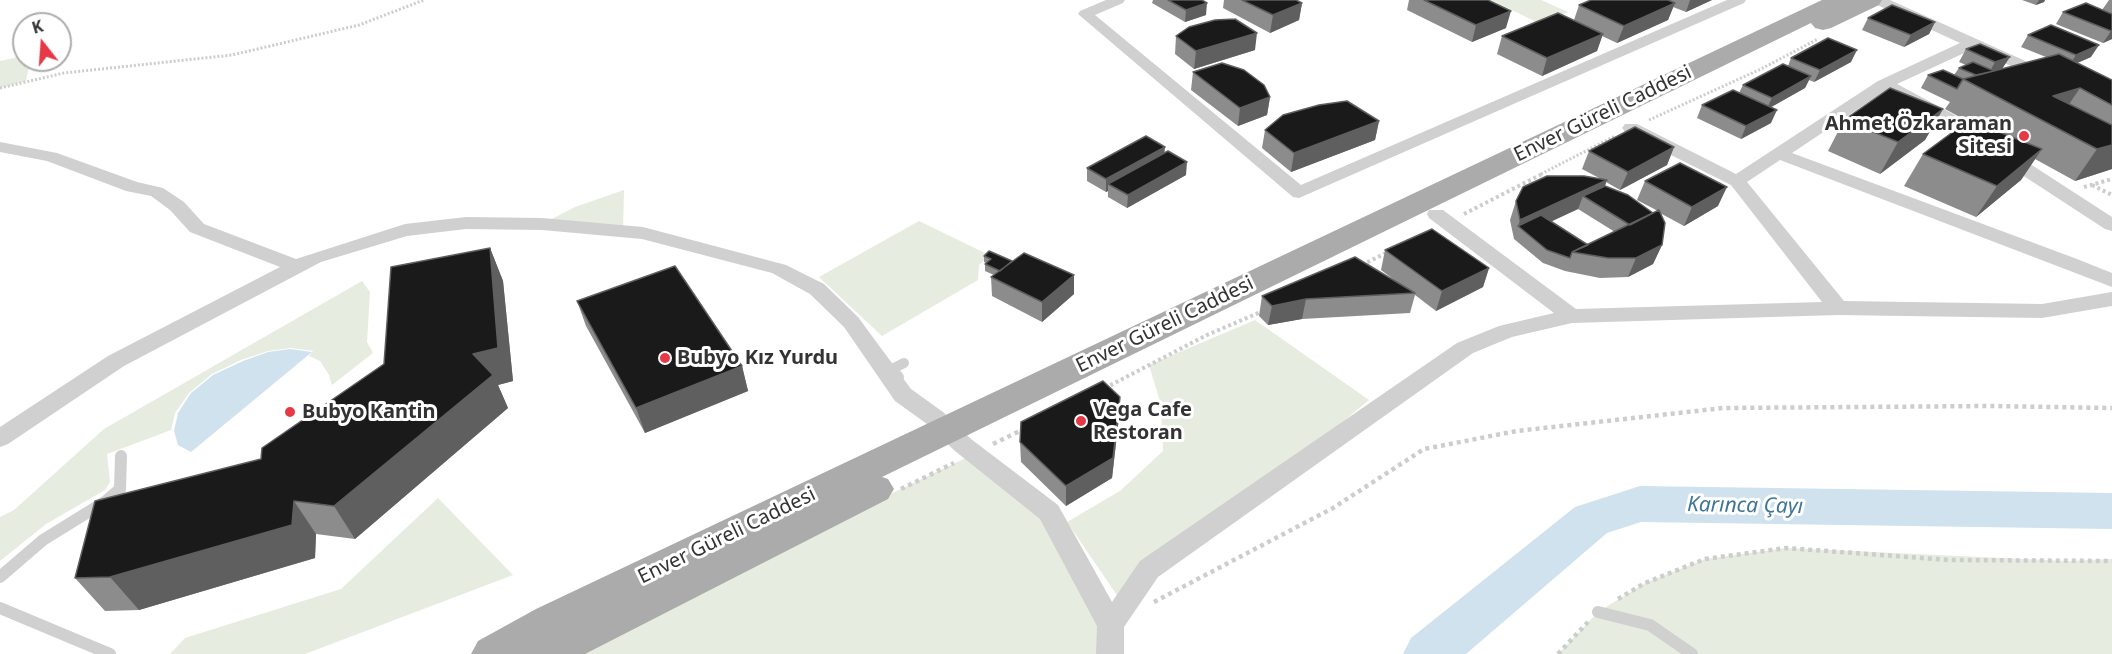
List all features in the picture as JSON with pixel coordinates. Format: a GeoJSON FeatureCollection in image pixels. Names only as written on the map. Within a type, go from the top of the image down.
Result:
{"type":"FeatureCollection","features":[{"type":"Feature","properties":{"kind":"main road","name":"Enver Güreli Caddesi"},"geometry":{"type":"LineString","coordinates":[[543,654],[955,437],[1840,0]]}},
{"type":"Feature","properties":{"kind":"main road","name":"Enver Güreli Caddesi"},"geometry":{"type":"LineString","coordinates":[[493,654],[600,598],[1442,218],[1871,0]]}},
{"type":"Feature","properties":{"kind":"street"},"geometry":{"type":"LineString","coordinates":[[1118,0],[1085,14],[1299,193],[1739,0]]}},
{"type":"Feature","properties":{"kind":"street"},"geometry":{"type":"LineString","coordinates":[[1878,0],[2063,84]]}},
{"type":"Feature","properties":{"kind":"street"},"geometry":{"type":"LineString","coordinates":[[1737,181],[1884,84],[1972,43]]}},
{"type":"Feature","properties":{"kind":"street"},"geometry":{"type":"LineString","coordinates":[[1884,84],[1947,118],[2112,225]]}},
{"type":"Feature","properties":{"kind":"street"},"geometry":{"type":"LineString","coordinates":[[1631,128],[1737,181],[1838,308]]}},
{"type":"Feature","properties":{"kind":"street"},"geometry":{"type":"LineString","coordinates":[[0,147],[51,158],[132,187],[157,192],[177,206],[197,228],[297,266]]}},
{"type":"Feature","properties":{"kind":"street"},"geometry":{"type":"LineString","coordinates":[[1779,154],[2059,259],[2112,282]]}},
{"type":"Feature","properties":{"kind":"street"},"geometry":{"type":"LineString","coordinates":[[1442,218],[1572,316]]}},
{"type":"Feature","properties":{"kind":"street"},"geometry":{"type":"LineString","coordinates":[[0,438],[116,361],[314,258],[405,230],[466,223],[542,224],[643,233],[779,269],[817,289],[850,322],[903,395],[1048,512],[1111,626],[1110,654]]}},
{"type":"Feature","properties":{"kind":"street"},"geometry":{"type":"LineString","coordinates":[[1111,626],[1149,569],[1465,348],[1506,331],[1572,316],[1838,308],[2042,311],[2112,299]]}},
{"type":"Feature","properties":{"kind":"lane"},"geometry":{"type":"LineString","coordinates":[[904,363],[892,369],[955,437]]}},
{"type":"Feature","properties":{"kind":"lane"},"geometry":{"type":"LineString","coordinates":[[0,577],[43,540],[106,501],[120,489],[121,456]]}},
{"type":"Feature","properties":{"kind":"lane"},"geometry":{"type":"LineString","coordinates":[[0,608],[110,654]]}},
{"type":"Feature","properties":{"kind":"lane"},"geometry":{"type":"LineString","coordinates":[[1598,612],[1650,625],[1692,654]]}},
{"type":"Feature","properties":{"kind":"path"},"geometry":{"type":"LineString","coordinates":[[0,88],[64,73],[241,53],[360,25],[424,0]]}},
{"type":"Feature","properties":{"kind":"path"},"geometry":{"type":"LineString","coordinates":[[1442,218],[1761,69],[1823,36]]}},
{"type":"Feature","properties":{"kind":"path"},"geometry":{"type":"LineString","coordinates":[[2092,185],[2112,195]]}},
{"type":"Feature","properties":{"kind":"path"},"geometry":{"type":"LineString","coordinates":[[1361,266],[1390,251]]}},
{"type":"Feature","properties":{"kind":"path"},"geometry":{"type":"LineString","coordinates":[[1102,390],[1207,335],[1270,307]]}},
{"type":"Feature","properties":{"kind":"path"},"geometry":{"type":"LineString","coordinates":[[1151,604],[1333,508],[1424,449],[1517,431],[1723,408],[1980,406],[2112,408]]}},
{"type":"Feature","properties":{"kind":"path"},"geometry":{"type":"LineString","coordinates":[[900,489],[955,437],[1031,425]]}},
{"type":"Feature","properties":{"kind":"path"},"geometry":{"type":"LineString","coordinates":[[1558,654],[1598,612],[1645,583],[1705,559],[1786,548],[1949,560],[2112,561]]}},
{"type":"Feature","properties":{"kind":"shaded area"},"geometry":{"type":"Polygon","coordinates":[[[1491,0],[1541,0],[1568,12],[1541,24],[1491,0]]]}},
{"type":"Feature","properties":{"kind":"shaded area"},"geometry":{"type":"Polygon","coordinates":[[[12,58],[12,72],[28,72],[26,81],[0,88],[0,61],[12,58]]]}},
{"type":"Feature","properties":{"kind":"shaded area"},"geometry":{"type":"Polygon","coordinates":[[[624,190],[623,231],[542,224],[575,207],[624,190]]]}},
{"type":"Feature","properties":{"kind":"shaded area"},"geometry":{"type":"Polygon","coordinates":[[[919,221],[989,255],[979,265],[978,280],[882,336],[819,277],[919,221]]]}},
{"type":"Feature","properties":{"kind":"shaded area"},"geometry":{"type":"Polygon","coordinates":[[[362,281],[370,292],[367,342],[373,353],[332,385],[320,361],[309,356],[313,351],[291,348],[268,351],[241,360],[212,374],[189,393],[175,413],[171,430],[107,454],[110,482],[105,490],[46,524],[0,561],[0,517],[14,510],[104,429],[362,281]]]}},
{"type":"Feature","properties":{"kind":"shaded area"},"geometry":{"type":"Polygon","coordinates":[[[1255,320],[1369,400],[1123,604],[1067,522],[1120,491],[1163,451],[1161,405],[1149,365],[1255,320]]]}},
{"type":"Feature","properties":{"kind":"shaded area"},"geometry":{"type":"Polygon","coordinates":[[[974,454],[1049,512],[1110,654],[579,654],[761,556],[974,454]]]}},
{"type":"Feature","properties":{"kind":"shaded area"},"geometry":{"type":"Polygon","coordinates":[[[438,498],[513,575],[305,654],[170,654],[185,638],[341,589],[438,498]]]}},
{"type":"Feature","properties":{"kind":"shaded area"},"geometry":{"type":"Polygon","coordinates":[[[1786,548],[2067,561],[2112,559],[2112,654],[1558,654],[1598,612],[1645,583],[1705,559],[1786,548]]]}},
{"type":"Feature","properties":{"kind":"water"},"geometry":{"type":"Polygon","coordinates":[[[290,349],[312,352],[191,452],[178,445],[174,431],[178,413],[191,393],[213,375],[243,361],[268,352],[290,349]]]}},
{"type":"Feature","properties":{"kind":"building"},"geometry":{"type":"Polygon","coordinates":[[[1168,0],[1202,0],[1207,3],[1186,10],[1168,0]]]}},
{"type":"Feature","properties":{"kind":"building"},"geometry":{"type":"Polygon","coordinates":[[[1242,0],[1296,0],[1302,3],[1273,15],[1242,0]]]}},
{"type":"Feature","properties":{"kind":"building"},"geometry":{"type":"Polygon","coordinates":[[[1424,0],[1488,0],[1511,11],[1476,25],[1424,0]]]}},
{"type":"Feature","properties":{"kind":"building"},"geometry":{"type":"Polygon","coordinates":[[[1591,0],[1668,0],[1675,3],[1624,26],[1579,5],[1591,0]]]}},
{"type":"Feature","properties":{"kind":"building"},"geometry":{"type":"Polygon","coordinates":[[[2086,3],[2112,14],[2111,31],[2063,12],[2086,3]]]}},
{"type":"Feature","properties":{"kind":"building"},"geometry":{"type":"Polygon","coordinates":[[[1892,5],[1935,22],[1911,35],[1868,18],[1892,5]]]}},
{"type":"Feature","properties":{"kind":"building"},"geometry":{"type":"Polygon","coordinates":[[[1558,13],[1603,34],[1547,58],[1502,36],[1558,13]]]}},
{"type":"Feature","properties":{"kind":"building"},"geometry":{"type":"Polygon","coordinates":[[[1235,19],[1257,33],[1196,51],[1176,36],[1189,27],[1215,20],[1235,19]]]}},
{"type":"Feature","properties":{"kind":"building"},"geometry":{"type":"Polygon","coordinates":[[[2051,25],[2099,45],[2076,55],[2028,35],[2051,25]]]}},
{"type":"Feature","properties":{"kind":"building"},"geometry":{"type":"Polygon","coordinates":[[[1828,38],[1857,50],[1820,70],[1791,58],[1828,38]]]}},
{"type":"Feature","properties":{"kind":"building"},"geometry":{"type":"Polygon","coordinates":[[[1980,44],[2010,57],[1995,62],[1966,49],[1980,44]]]}},
{"type":"Feature","properties":{"kind":"building"},"geometry":{"type":"Polygon","coordinates":[[[2059,54],[2112,80],[2112,105],[2080,88],[2053,96],[2112,125],[2112,145],[2097,149],[1963,79],[2059,54]]]}},
{"type":"Feature","properties":{"kind":"building"},"geometry":{"type":"Polygon","coordinates":[[[1973,62],[1994,71],[1976,75],[1959,68],[1973,62]]]}},
{"type":"Feature","properties":{"kind":"building"},"geometry":{"type":"Polygon","coordinates":[[[1222,63],[1244,70],[1264,85],[1270,97],[1240,108],[1193,72],[1222,63]]]}},
{"type":"Feature","properties":{"kind":"building"},"geometry":{"type":"Polygon","coordinates":[[[1783,64],[1811,76],[1772,98],[1743,85],[1783,64]]]}},
{"type":"Feature","properties":{"kind":"building"},"geometry":{"type":"Polygon","coordinates":[[[1943,70],[1963,79],[1957,89],[1928,75],[1943,70]]]}},
{"type":"Feature","properties":{"kind":"building"},"geometry":{"type":"Polygon","coordinates":[[[1890,88],[1943,109],[1898,142],[1844,120],[1890,88]]]}},
{"type":"Feature","properties":{"kind":"building"},"geometry":{"type":"Polygon","coordinates":[[[1733,90],[1777,110],[1746,126],[1702,105],[1733,90]]]}},
{"type":"Feature","properties":{"kind":"building"},"geometry":{"type":"Polygon","coordinates":[[[1347,101],[1379,121],[1294,153],[1265,130],[1283,115],[1319,105],[1347,101]]]}},
{"type":"Feature","properties":{"kind":"building"},"geometry":{"type":"Polygon","coordinates":[[[1969,120],[2042,149],[1997,186],[1923,154],[1969,120]]]}},
{"type":"Feature","properties":{"kind":"building"},"geometry":{"type":"Polygon","coordinates":[[[1635,127],[1674,147],[1628,172],[1589,151],[1635,127]]]}},
{"type":"Feature","properties":{"kind":"building"},"geometry":{"type":"Polygon","coordinates":[[[1146,136],[1165,147],[1106,179],[1087,168],[1146,136]]]}},
{"type":"Feature","properties":{"kind":"building"},"geometry":{"type":"Polygon","coordinates":[[[1168,151],[1187,162],[1128,195],[1108,184],[1168,151]]]}},
{"type":"Feature","properties":{"kind":"building"},"geometry":{"type":"Polygon","coordinates":[[[1680,163],[1727,187],[1692,207],[1645,181],[1680,163]]]}},
{"type":"Feature","properties":{"kind":"building"},"geometry":{"type":"Polygon","coordinates":[[[1547,176],[1584,176],[1607,180],[1520,220],[1516,201],[1523,187],[1547,176]]]}},
{"type":"Feature","properties":{"kind":"building"},"geometry":{"type":"Polygon","coordinates":[[[1605,186],[1628,195],[1653,213],[1630,225],[1583,196],[1605,186]]]}},
{"type":"Feature","properties":{"kind":"building"},"geometry":{"type":"Polygon","coordinates":[[[1659,210],[1665,223],[1662,245],[1636,258],[1608,258],[1572,252],[1659,210]]]}},
{"type":"Feature","properties":{"kind":"building"},"geometry":{"type":"Polygon","coordinates":[[[1541,215],[1588,245],[1572,252],[1570,258],[1547,250],[1518,226],[1541,215]]]}},
{"type":"Feature","properties":{"kind":"building"},"geometry":{"type":"Polygon","coordinates":[[[1432,229],[1489,268],[1442,291],[1385,250],[1432,229]]]}},
{"type":"Feature","properties":{"kind":"building"},"geometry":{"type":"Polygon","coordinates":[[[490,248],[498,348],[473,354],[493,375],[334,506],[294,501],[292,525],[110,577],[75,578],[95,501],[261,459],[262,448],[384,364],[391,267],[490,248]]]}},
{"type":"Feature","properties":{"kind":"building"},"geometry":{"type":"Polygon","coordinates":[[[989,251],[1012,261],[1000,271],[985,264],[991,259],[984,256],[989,251]]]}},
{"type":"Feature","properties":{"kind":"building"},"geometry":{"type":"Polygon","coordinates":[[[1024,253],[1074,275],[1042,302],[991,277],[1024,253]]]}},
{"type":"Feature","properties":{"kind":"building"},"geometry":{"type":"Polygon","coordinates":[[[1355,257],[1415,293],[1306,299],[1272,306],[1262,296],[1355,257]]]}},
{"type":"Feature","properties":{"kind":"building","name":"Bubyo Kız Yurdu"},"geometry":{"type":"Polygon","coordinates":[[[675,266],[742,366],[636,408],[577,301],[675,266]]]}},
{"type":"Feature","properties":{"kind":"building"},"geometry":{"type":"Polygon","coordinates":[[[1103,381],[1120,397],[1113,458],[1066,486],[1020,442],[1021,422],[1103,381]]]}},
{"type":"Feature","properties":{"kind":"waterway","name":"Karınca Çayı"},"geometry":{"type":"LineString","coordinates":[[1429,654],[1591,520],[1640,504],[2112,511]]}},
{"type":"Feature","properties":{"kind":"place","name":"Ahmet Özkaraman Sitesi"},"geometry":{"type":"Point","coordinates":[2024,136]}},
{"type":"Feature","properties":{"kind":"place","name":"Bubyo Kız Yurdu"},"geometry":{"type":"Point","coordinates":[665,358]}},
{"type":"Feature","properties":{"kind":"place","name":"Bubyo Kantin"},"geometry":{"type":"Point","coordinates":[290,412]}},
{"type":"Feature","properties":{"kind":"place","name":"Vega Cafe Restoran"},"geometry":{"type":"Point","coordinates":[1081,421]}}]}
